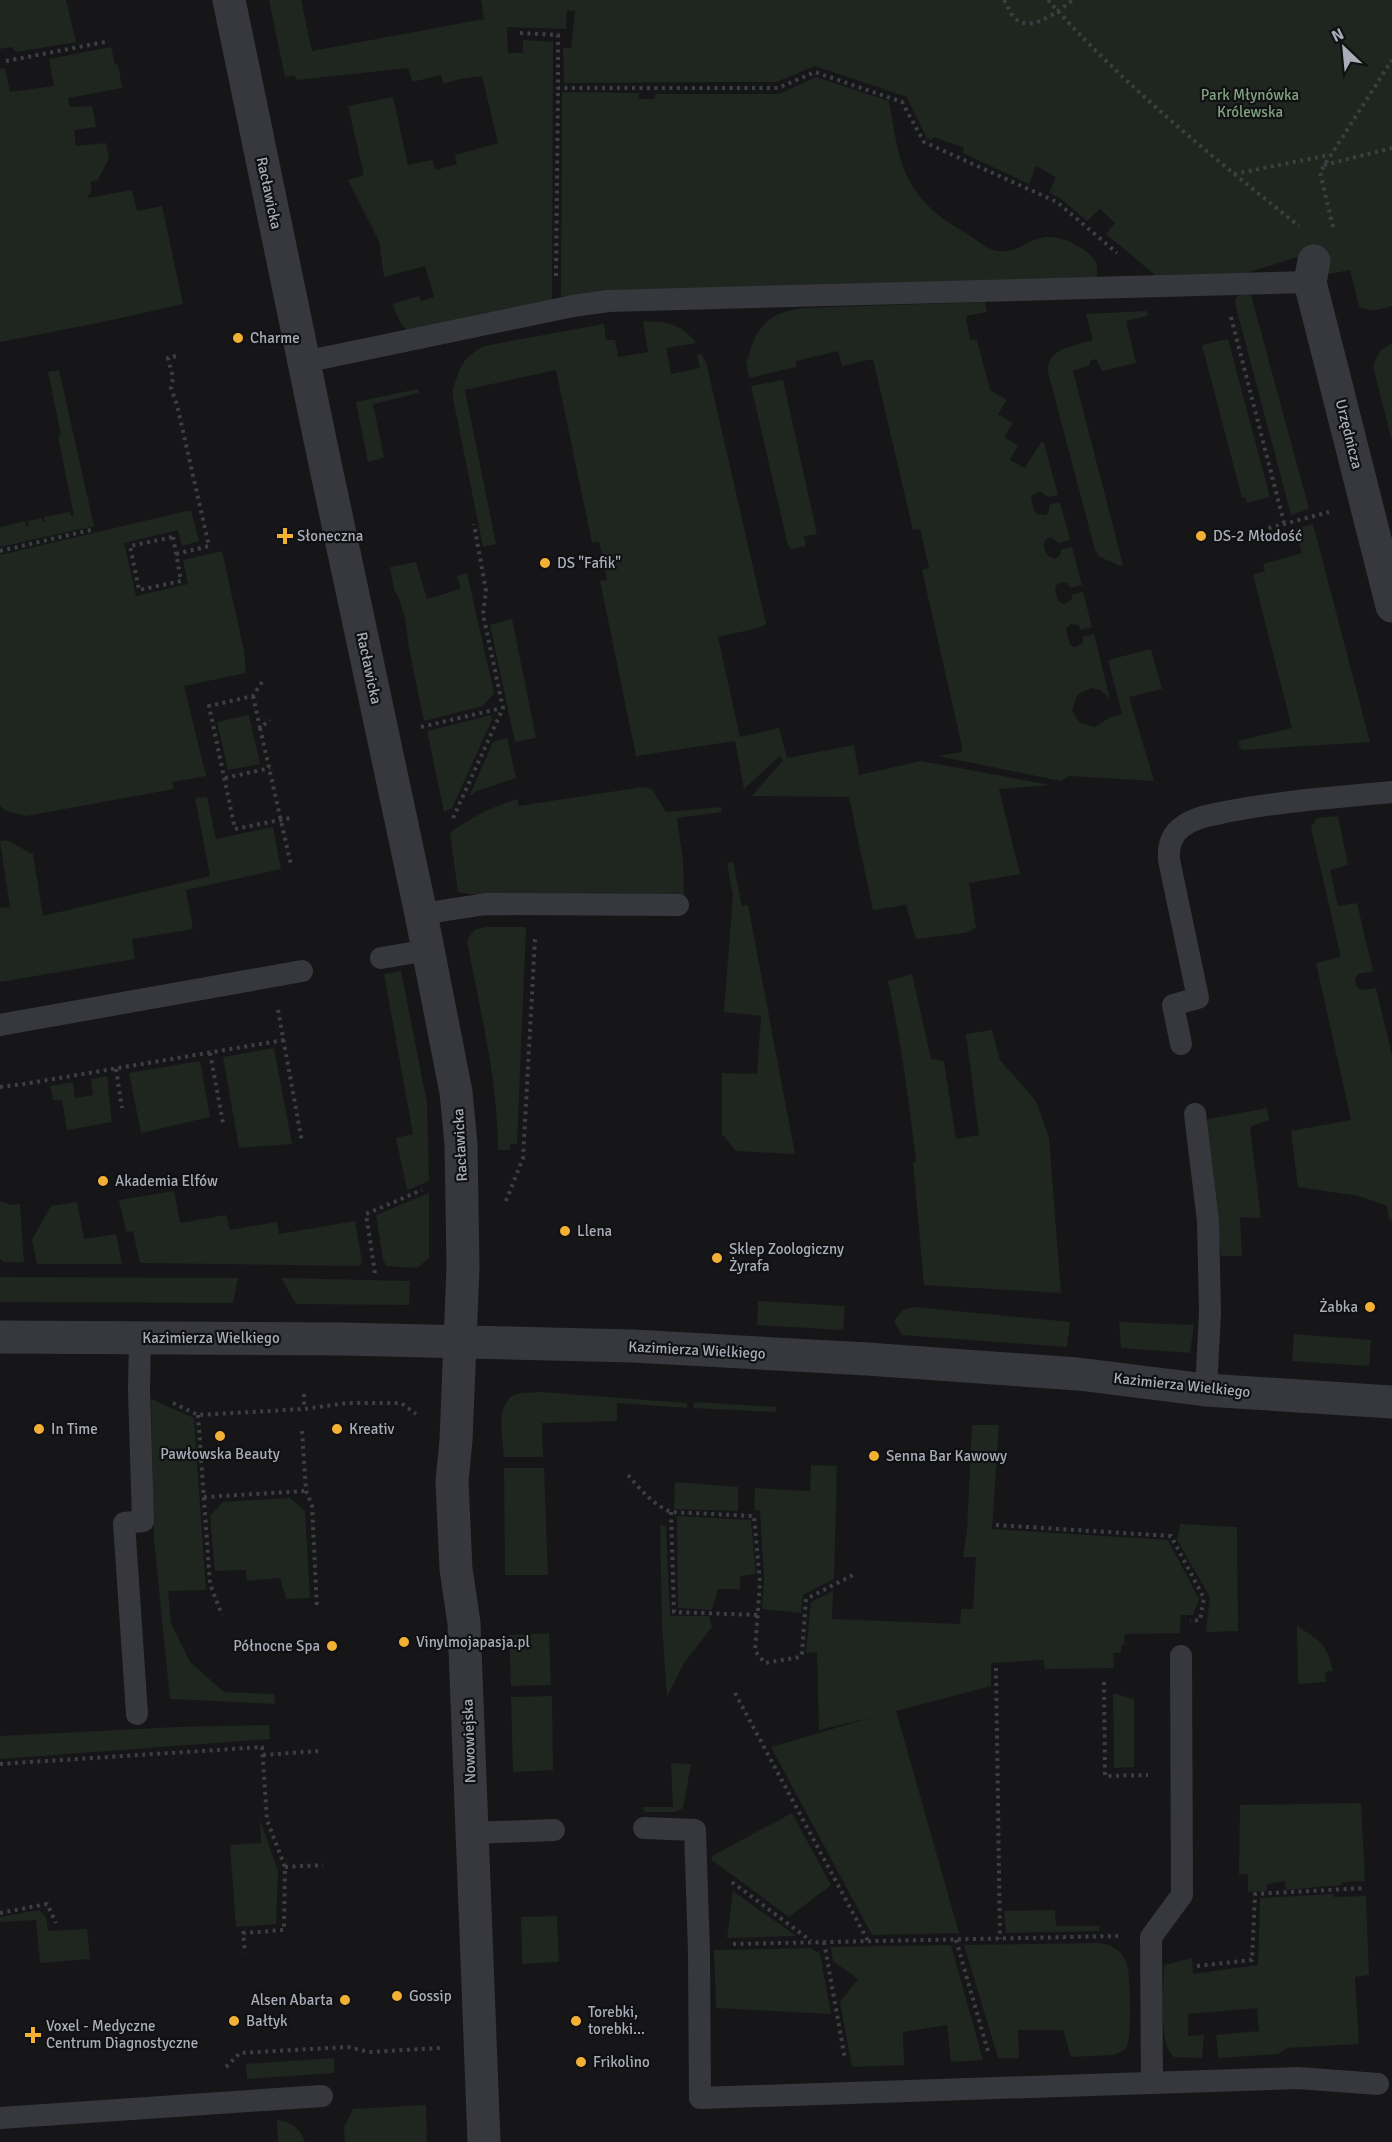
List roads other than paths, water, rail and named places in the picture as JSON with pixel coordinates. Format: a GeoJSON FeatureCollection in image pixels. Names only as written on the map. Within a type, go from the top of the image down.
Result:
{"type":"FeatureCollection","features":[{"type":"Feature","properties":{"kind":"street","name":"Racławicka"},"geometry":{"type":"LineString","coordinates":[[229,0],[452,1065],[460,1128],[463,1267],[461,1342]]}},
{"type":"Feature","properties":{"kind":"street","name":"Urzędnicza"},"geometry":{"type":"LineString","coordinates":[[1314,262],[1392,606]]}},
{"type":"Feature","properties":{"kind":"street","name":"Kazimierza Wielkiego"},"geometry":{"type":"LineString","coordinates":[[0,1337],[140,1337],[633,1346],[1078,1374],[1206,1390],[1392,1402]]}},
{"type":"Feature","properties":{"kind":"street","name":"Nowowiejska"},"geometry":{"type":"LineString","coordinates":[[461,1342],[452,1481],[456,1569],[464,1623],[484,2142]]}},
{"type":"Feature","properties":{"kind":"lane"},"geometry":{"type":"LineString","coordinates":[[304,362],[555,310],[618,300],[1157,286],[1314,262]]}},
{"type":"Feature","properties":{"kind":"lane"},"geometry":{"type":"LineString","coordinates":[[1181,1044],[1173,1005],[1198,998],[1169,860],[1169,844],[1176,831],[1197,818],[1239,810],[1291,802],[1392,792]]}},
{"type":"Feature","properties":{"kind":"lane"},"geometry":{"type":"LineString","coordinates":[[421,914],[486,904],[678,905]]}},
{"type":"Feature","properties":{"kind":"lane"},"geometry":{"type":"LineString","coordinates":[[381,958],[429,950]]}},
{"type":"Feature","properties":{"kind":"lane"},"geometry":{"type":"LineString","coordinates":[[0,1025],[302,971]]}},
{"type":"Feature","properties":{"kind":"lane"},"geometry":{"type":"LineString","coordinates":[[1195,1114],[1208,1221],[1210,1313],[1206,1390]]}},
{"type":"Feature","properties":{"kind":"lane"},"geometry":{"type":"LineString","coordinates":[[137,1714],[124,1523],[143,1521],[139,1389],[140,1337]]}},
{"type":"Feature","properties":{"kind":"lane"},"geometry":{"type":"LineString","coordinates":[[1152,2083],[1151,1937],[1182,1895],[1180,1656]]}},
{"type":"Feature","properties":{"kind":"lane"},"geometry":{"type":"LineString","coordinates":[[644,1828],[695,1830],[700,2098],[1298,2078],[1378,2084]]}},
{"type":"Feature","properties":{"kind":"lane"},"geometry":{"type":"LineString","coordinates":[[472,1833],[554,1830]]}},
{"type":"Feature","properties":{"kind":"lane"},"geometry":{"type":"LineString","coordinates":[[0,2118],[322,2096]]}},
{"type":"Feature","properties":{"kind":"place","name":"Charme"},"geometry":{"type":"Point","coordinates":[238,338]}},
{"type":"Feature","properties":{"kind":"place","name":"Słoneczna"},"geometry":{"type":"Point","coordinates":[285,536]}},
{"type":"Feature","properties":{"kind":"place","name":"DS-2 Młodość"},"geometry":{"type":"Point","coordinates":[1201,536]}},
{"type":"Feature","properties":{"kind":"place","name":"DS \"Fafik\""},"geometry":{"type":"Point","coordinates":[545,563]}},
{"type":"Feature","properties":{"kind":"place","name":"Akademia Elfów"},"geometry":{"type":"Point","coordinates":[103,1181]}},
{"type":"Feature","properties":{"kind":"place","name":"Llena"},"geometry":{"type":"Point","coordinates":[565,1231]}},
{"type":"Feature","properties":{"kind":"place","name":"Sklep Zoologiczny Żyrafa"},"geometry":{"type":"Point","coordinates":[717,1258]}},
{"type":"Feature","properties":{"kind":"place","name":"Żabka"},"geometry":{"type":"Point","coordinates":[1370,1307]}},
{"type":"Feature","properties":{"kind":"place","name":"In Time"},"geometry":{"type":"Point","coordinates":[39,1429]}},
{"type":"Feature","properties":{"kind":"place","name":"Kreativ"},"geometry":{"type":"Point","coordinates":[337,1429]}},
{"type":"Feature","properties":{"kind":"place","name":"Pawłowska Beauty"},"geometry":{"type":"Point","coordinates":[220,1436]}},
{"type":"Feature","properties":{"kind":"place","name":"Senna Bar Kawowy"},"geometry":{"type":"Point","coordinates":[874,1456]}},
{"type":"Feature","properties":{"kind":"place","name":"Vinylmojapasja.pl"},"geometry":{"type":"Point","coordinates":[404,1642]}},
{"type":"Feature","properties":{"kind":"place","name":"Północne Spa"},"geometry":{"type":"Point","coordinates":[332,1646]}},
{"type":"Feature","properties":{"kind":"place","name":"Gossip"},"geometry":{"type":"Point","coordinates":[397,1996]}},
{"type":"Feature","properties":{"kind":"place","name":"Alsen Abarta"},"geometry":{"type":"Point","coordinates":[345,2000]}},
{"type":"Feature","properties":{"kind":"place","name":"Bałtyk"},"geometry":{"type":"Point","coordinates":[234,2021]}},
{"type":"Feature","properties":{"kind":"place","name":"Torebki, torebki..."},"geometry":{"type":"Point","coordinates":[576,2021]}},
{"type":"Feature","properties":{"kind":"place","name":"Voxel - Medyczne Centrum Diagnostyczne"},"geometry":{"type":"Point","coordinates":[33,2035]}},
{"type":"Feature","properties":{"kind":"place","name":"Frikolino"},"geometry":{"type":"Point","coordinates":[581,2062]}},
{"type":"Feature","properties":{"kind":"park label","name":"Park Młynówka Królewska"},"geometry":{"type":"Point","coordinates":[1250,104]}}]}
